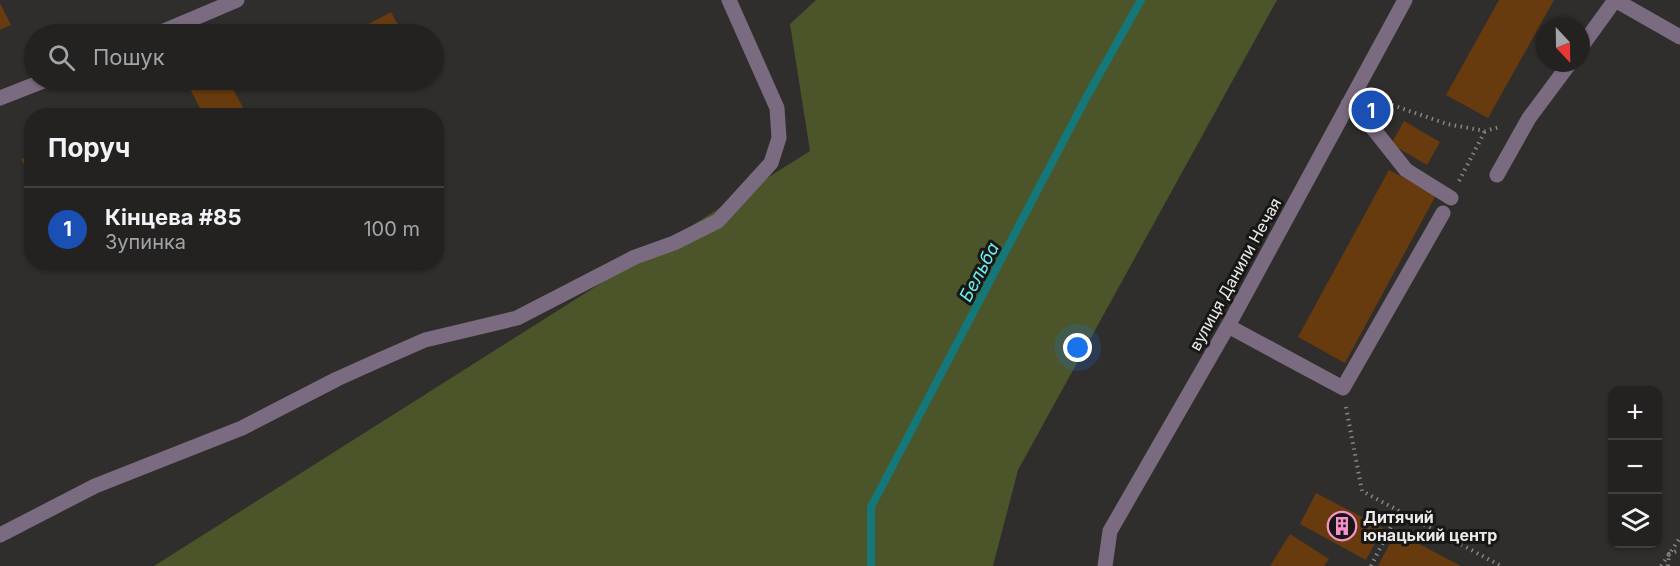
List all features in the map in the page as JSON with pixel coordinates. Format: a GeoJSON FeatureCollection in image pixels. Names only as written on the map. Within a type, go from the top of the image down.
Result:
{"type":"FeatureCollection","features":[{"type":"Feature","properties":{"kind":"street"},"geometry":{"type":"LineString","coordinates":[[181,24],[237,0]]}},
{"type":"Feature","properties":{"kind":"street"},"geometry":{"type":"LineString","coordinates":[[0,536],[95,486],[242,428],[377,361],[425,340],[517,318],[635,257],[674,243],[718,221],[771,163],[779,138],[777,108],[729,0]]}},
{"type":"Feature","properties":{"kind":"street","name":"вулиця Данили Нечая"},"geometry":{"type":"LineString","coordinates":[[1106,566],[1110,531],[1228,326],[1405,0]]}},
{"type":"Feature","properties":{"kind":"street"},"geometry":{"type":"LineString","coordinates":[[1590,35],[1615,0],[1680,37]]}},
{"type":"Feature","properties":{"kind":"street"},"geometry":{"type":"LineString","coordinates":[[1497,175],[1529,118],[1563,72]]}},
{"type":"Feature","properties":{"kind":"street"},"geometry":{"type":"LineString","coordinates":[[0,98],[24,89]]}},
{"type":"Feature","properties":{"kind":"street"},"geometry":{"type":"LineString","coordinates":[[1352,98],[1406,170],[1451,198]]}},
{"type":"Feature","properties":{"kind":"street"},"geometry":{"type":"LineString","coordinates":[[1228,326],[1343,388],[1443,213]]}},
{"type":"Feature","properties":{"kind":"path"},"geometry":{"type":"LineString","coordinates":[[1352,98],[1447,124],[1485,131],[1529,118]]}},
{"type":"Feature","properties":{"kind":"path"},"geometry":{"type":"LineString","coordinates":[[1451,198],[1485,131]]}},
{"type":"Feature","properties":{"kind":"path"},"geometry":{"type":"LineString","coordinates":[[1343,388],[1362,491],[1501,566]]}},
{"type":"Feature","properties":{"kind":"path"},"geometry":{"type":"LineString","coordinates":[[1371,566],[1399,511]]}},
{"type":"Feature","properties":{"kind":"path"},"geometry":{"type":"LineString","coordinates":[[1661,566],[1680,538]]}},
{"type":"Feature","properties":{"kind":"path"},"geometry":{"type":"LineString","coordinates":[[1669,554],[1680,550]]}},
{"type":"Feature","properties":{"kind":"path"},"geometry":{"type":"LineString","coordinates":[[1668,566],[1669,554]]}},
{"type":"Feature","properties":{"kind":"green space"},"geometry":{"type":"Polygon","coordinates":[[[816,0],[1277,0],[1018,470],[993,566],[154,566],[810,151],[790,24],[816,0]]]}},
{"type":"Feature","properties":{"kind":"building"},"geometry":{"type":"Polygon","coordinates":[[[1499,0],[1554,0],[1544,18],[1536,18],[1536,32],[1488,118],[1446,95],[1499,0]]]}},
{"type":"Feature","properties":{"kind":"building"},"geometry":{"type":"Polygon","coordinates":[[[0,3],[11,25],[0,30],[0,3]]]}},
{"type":"Feature","properties":{"kind":"building"},"geometry":{"type":"Polygon","coordinates":[[[391,12],[398,24],[369,24],[391,12]]]}},
{"type":"Feature","properties":{"kind":"building"},"geometry":{"type":"Polygon","coordinates":[[[191,90],[233,90],[243,108],[200,108],[191,90]]]}},
{"type":"Feature","properties":{"kind":"building"},"geometry":{"type":"Polygon","coordinates":[[[1404,121],[1440,142],[1427,165],[1391,144],[1404,121]]]}},
{"type":"Feature","properties":{"kind":"building"},"geometry":{"type":"Polygon","coordinates":[[[1389,170],[1436,195],[1345,363],[1298,337],[1389,170]]]}},
{"type":"Feature","properties":{"kind":"building","name":"Дитячий юнацький центр"},"geometry":{"type":"Polygon","coordinates":[[[1316,493],[1383,528],[1366,560],[1300,524],[1316,493]]]}},
{"type":"Feature","properties":{"kind":"building"},"geometry":{"type":"Polygon","coordinates":[[[1396,532],[1461,566],[1378,566],[1396,532]]]}},
{"type":"Feature","properties":{"kind":"building"},"geometry":{"type":"Polygon","coordinates":[[[1290,534],[1329,559],[1324,566],[1270,566],[1290,534]]]}},
{"type":"Feature","properties":{"kind":"waterway","name":"Бельба"},"geometry":{"type":"LineString","coordinates":[[871,566],[871,507],[1086,98],[1141,0]]}},
{"type":"Feature","properties":{"kind":"place","name":"Кінцева #85"},"geometry":{"type":"Point","coordinates":[1371,110]}},
{"type":"Feature","properties":{"kind":"place","name":"Дитячий юнацький центр"},"geometry":{"type":"Point","coordinates":[1342,526]}}]}
